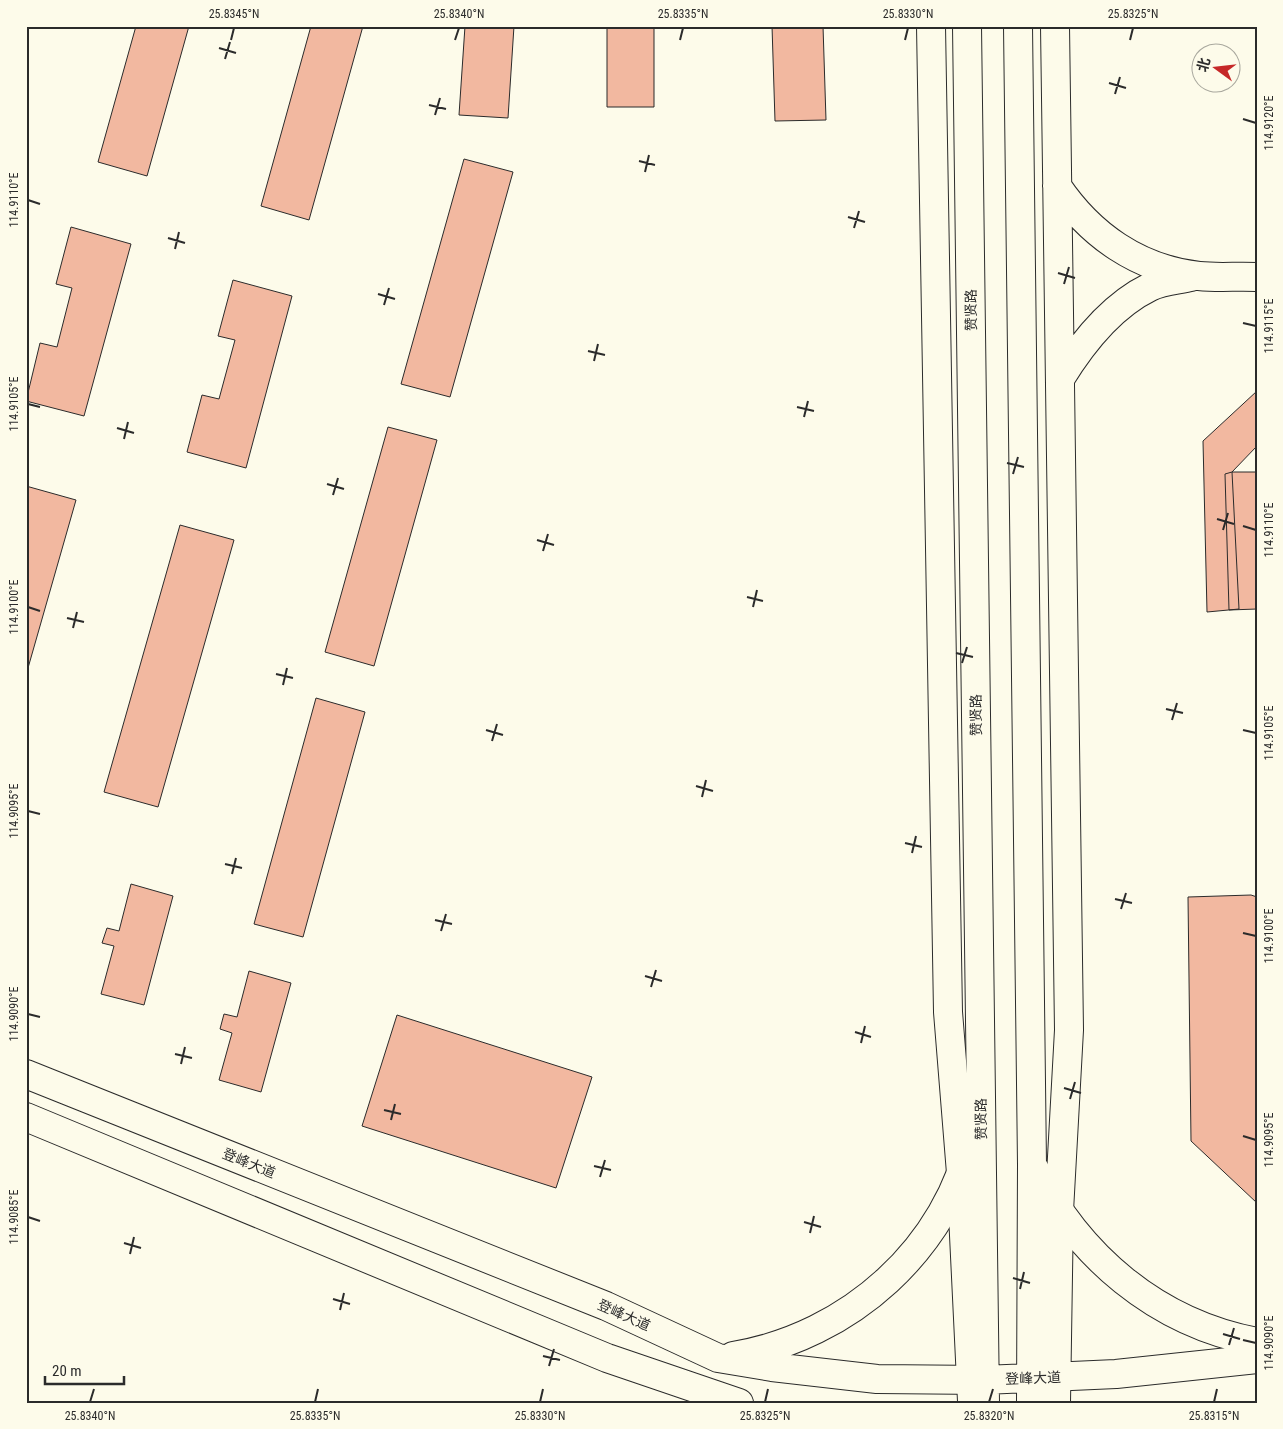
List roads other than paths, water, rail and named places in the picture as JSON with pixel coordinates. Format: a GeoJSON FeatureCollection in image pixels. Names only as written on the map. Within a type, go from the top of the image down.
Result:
{"type":"FeatureCollection","features":[{"type":"Feature","properties":{"kind":"main road"},"geometry":{"type":"LineString","coordinates":[[931,26],[948,1012],[978,1391]]}},
{"type":"Feature","properties":{"kind":"main road","name":"赞贤路"},"geometry":{"type":"LineString","coordinates":[[967,26],[981,1081],[978,1391]]}},
{"type":"Feature","properties":{"kind":"main road"},"geometry":{"type":"LineString","coordinates":[[1018,26],[1032,1164],[1044,1391]]}},
{"type":"Feature","properties":{"kind":"main road"},"geometry":{"type":"LineString","coordinates":[[1044,1391],[1059,1212],[1069,1030],[1055,26]]}},
{"type":"Feature","properties":{"kind":"main road"},"geometry":{"type":"LineString","coordinates":[[1057,186],[1088,225],[1121,250],[1162,268],[1198,276],[1257,277]]}},
{"type":"Feature","properties":{"kind":"main road"},"geometry":{"type":"LineString","coordinates":[[1060,379],[1088,338],[1124,304],[1151,286],[1198,276]]}},
{"type":"Feature","properties":{"kind":"main road","name":"登峰大道"},"geometry":{"type":"LineString","coordinates":[[26,1074],[606,1306],[718,1358],[772,1367],[978,1391],[1044,1391],[1257,1359]]}},
{"type":"Feature","properties":{"kind":"main road"},"geometry":{"type":"LineString","coordinates":[[718,1358],[772,1347],[808,1334],[862,1302],[908,1260],[929,1234],[946,1206],[961,1173],[974,1129],[981,1081]]}},
{"type":"Feature","properties":{"kind":"main road"},"geometry":{"type":"LineString","coordinates":[[26,1117],[607,1358],[728,1401]]}},
{"type":"Feature","properties":{"kind":"main road"},"geometry":{"type":"LineString","coordinates":[[1032,1164],[1059,1212],[1085,1246],[1108,1269],[1134,1290],[1189,1321],[1225,1334],[1257,1342]]}},
{"type":"Feature","properties":{"kind":"main road"},"geometry":{"type":"LineString","coordinates":[[1225,1334],[1257,1330]]}}]}
